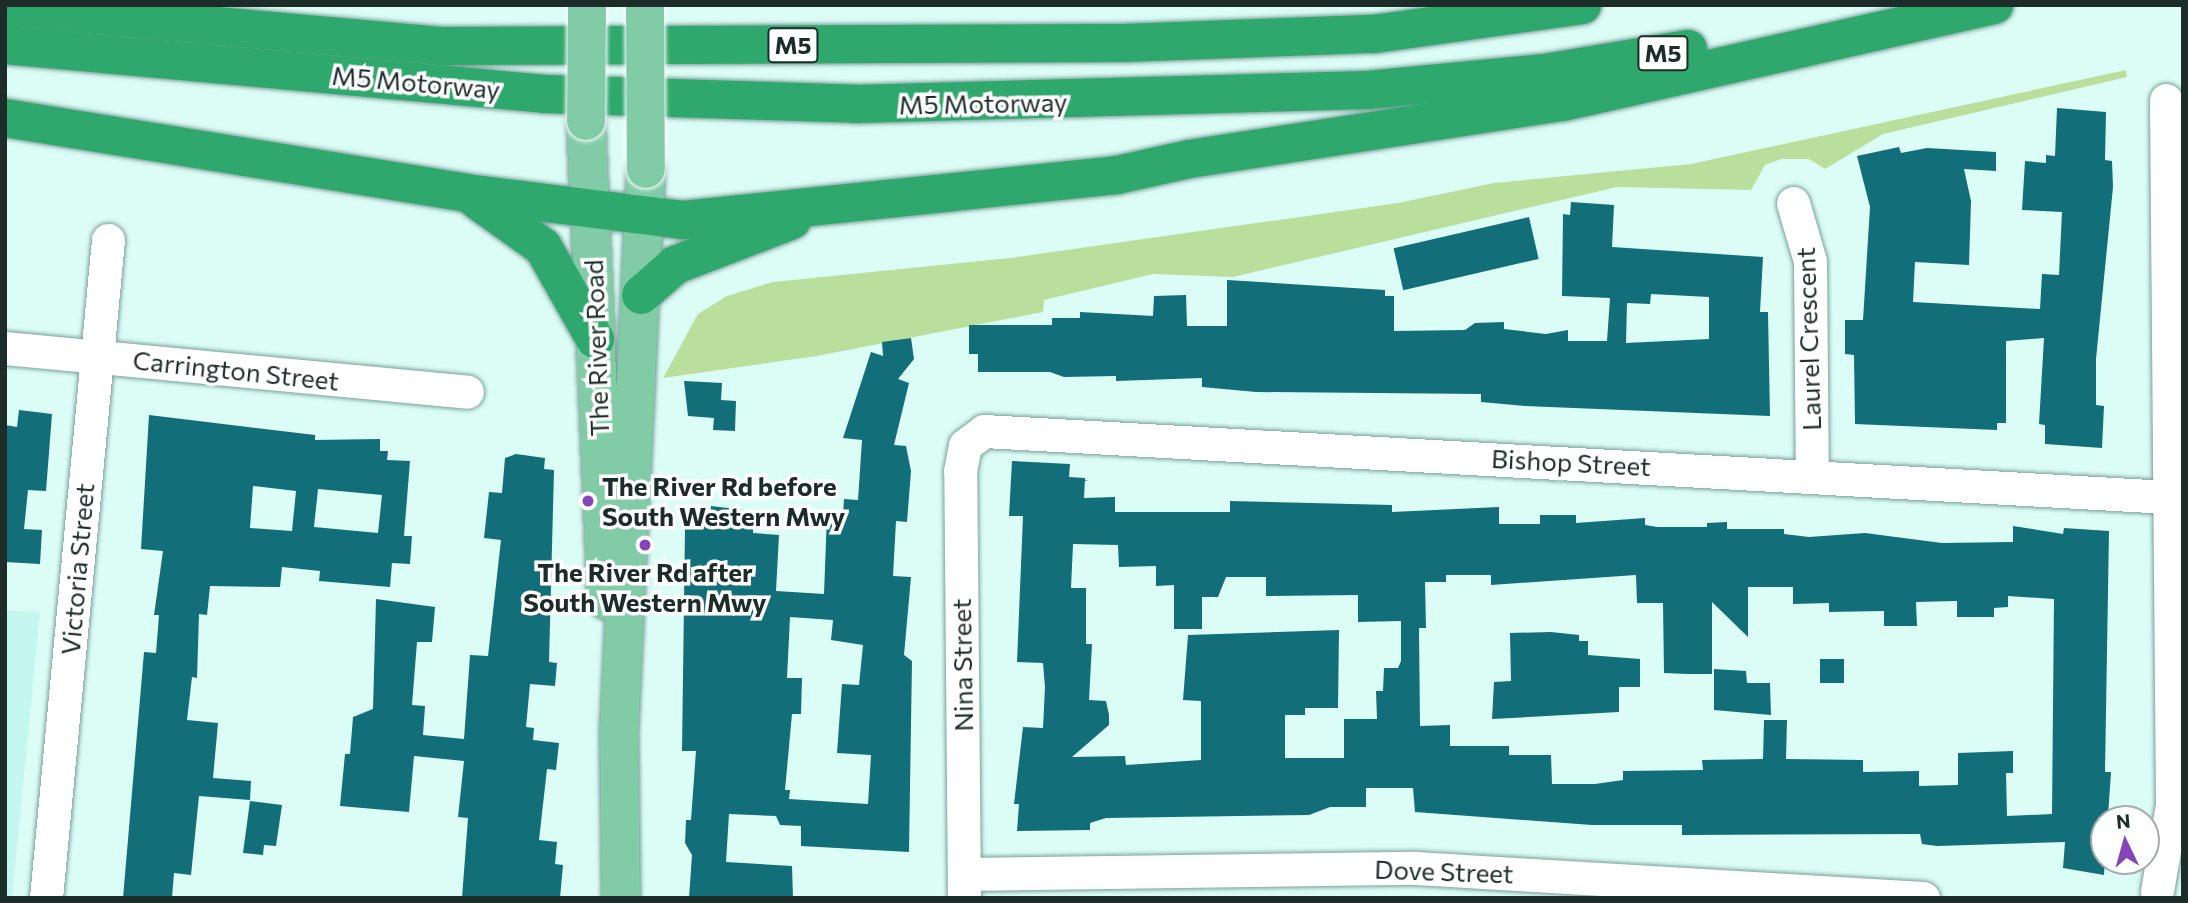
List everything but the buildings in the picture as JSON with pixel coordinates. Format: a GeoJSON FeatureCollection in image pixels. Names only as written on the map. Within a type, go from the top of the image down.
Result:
{"type":"FeatureCollection","features":[{"type":"Feature","properties":{"kind":"highway","name":"M5 Motorway"},"geometry":{"type":"LineString","coordinates":[[5,7],[446,46],[1180,41],[1374,34],[1582,5]]}},
{"type":"Feature","properties":{"kind":"highway","name":"M5 Motorway"},"geometry":{"type":"LineString","coordinates":[[5,45],[545,94],[986,104],[1368,90],[1545,73],[1956,5]]}},
{"type":"Feature","properties":{"kind":"highway"},"geometry":{"type":"LineString","coordinates":[[5,118],[591,212],[683,220],[1118,175],[1189,159],[1563,102],[1994,5]]}},
{"type":"Feature","properties":{"kind":"highway"},"geometry":{"type":"LineString","coordinates":[[466,193],[543,247],[595,340]]}},
{"type":"Feature","properties":{"kind":"highway"},"geometry":{"type":"LineString","coordinates":[[641,295],[675,265],[832,203]]}},
{"type":"Feature","properties":{"kind":"main road","name":"The River Road"},"geometry":{"type":"LineString","coordinates":[[587,5],[587,170],[591,212],[605,585],[619,732]]}},
{"type":"Feature","properties":{"kind":"main road","name":"The River Road"},"geometry":{"type":"LineString","coordinates":[[621,898],[619,732],[645,218],[645,5]]}},
{"type":"Feature","properties":{"kind":"street"},"geometry":{"type":"LineString","coordinates":[[2158,894],[2172,805],[2175,170],[2166,100]]}},
{"type":"Feature","properties":{"kind":"street","name":"Laurel Crescent"},"geometry":{"type":"LineString","coordinates":[[1793,203],[1810,261],[1812,477]]}},
{"type":"Feature","properties":{"kind":"street","name":"Victoria Street"},"geometry":{"type":"LineString","coordinates":[[47,898],[108,240]]}},
{"type":"Feature","properties":{"kind":"street","name":"Carrington Street"},"geometry":{"type":"LineString","coordinates":[[5,348],[467,392]]}},
{"type":"Feature","properties":{"kind":"street","name":"Bishop Street"},"geometry":{"type":"LineString","coordinates":[[973,436],[1009,429],[1812,477],[2174,493]]}},
{"type":"Feature","properties":{"kind":"street","name":"Nina Street"},"geometry":{"type":"LineString","coordinates":[[964,886],[960,471],[973,436]]}},
{"type":"Feature","properties":{"kind":"street"},"geometry":{"type":"LineString","coordinates":[[2172,805],[2183,854]]}},
{"type":"Feature","properties":{"kind":"street","name":"Dove Street"},"geometry":{"type":"LineString","coordinates":[[964,886],[1415,867],[1923,898]]}},
{"type":"Feature","properties":{"kind":"shaded area"},"geometry":{"type":"Polygon","coordinates":[[[5,610],[40,612],[12,898],[5,898],[5,610]]]}},
{"type":"Feature","properties":{"kind":"green space"},"geometry":{"type":"Polygon","coordinates":[[[2126,70],[2127,77],[1883,134],[1825,169],[1809,159],[1781,159],[1765,165],[1751,190],[1617,187],[1233,277],[1153,274],[1044,300],[1043,312],[817,356],[663,378],[698,314],[727,296],[773,282],[1010,258],[1398,203],[1494,183],[1691,164],[2126,70]]]}},
{"type":"Feature","properties":{"kind":"place","name":"The River Rd before South Western Mwy"},"geometry":{"type":"Point","coordinates":[588,501]}},
{"type":"Feature","properties":{"kind":"place","name":"The River Rd after South Western Mwy"},"geometry":{"type":"Point","coordinates":[645,545]}}]}
